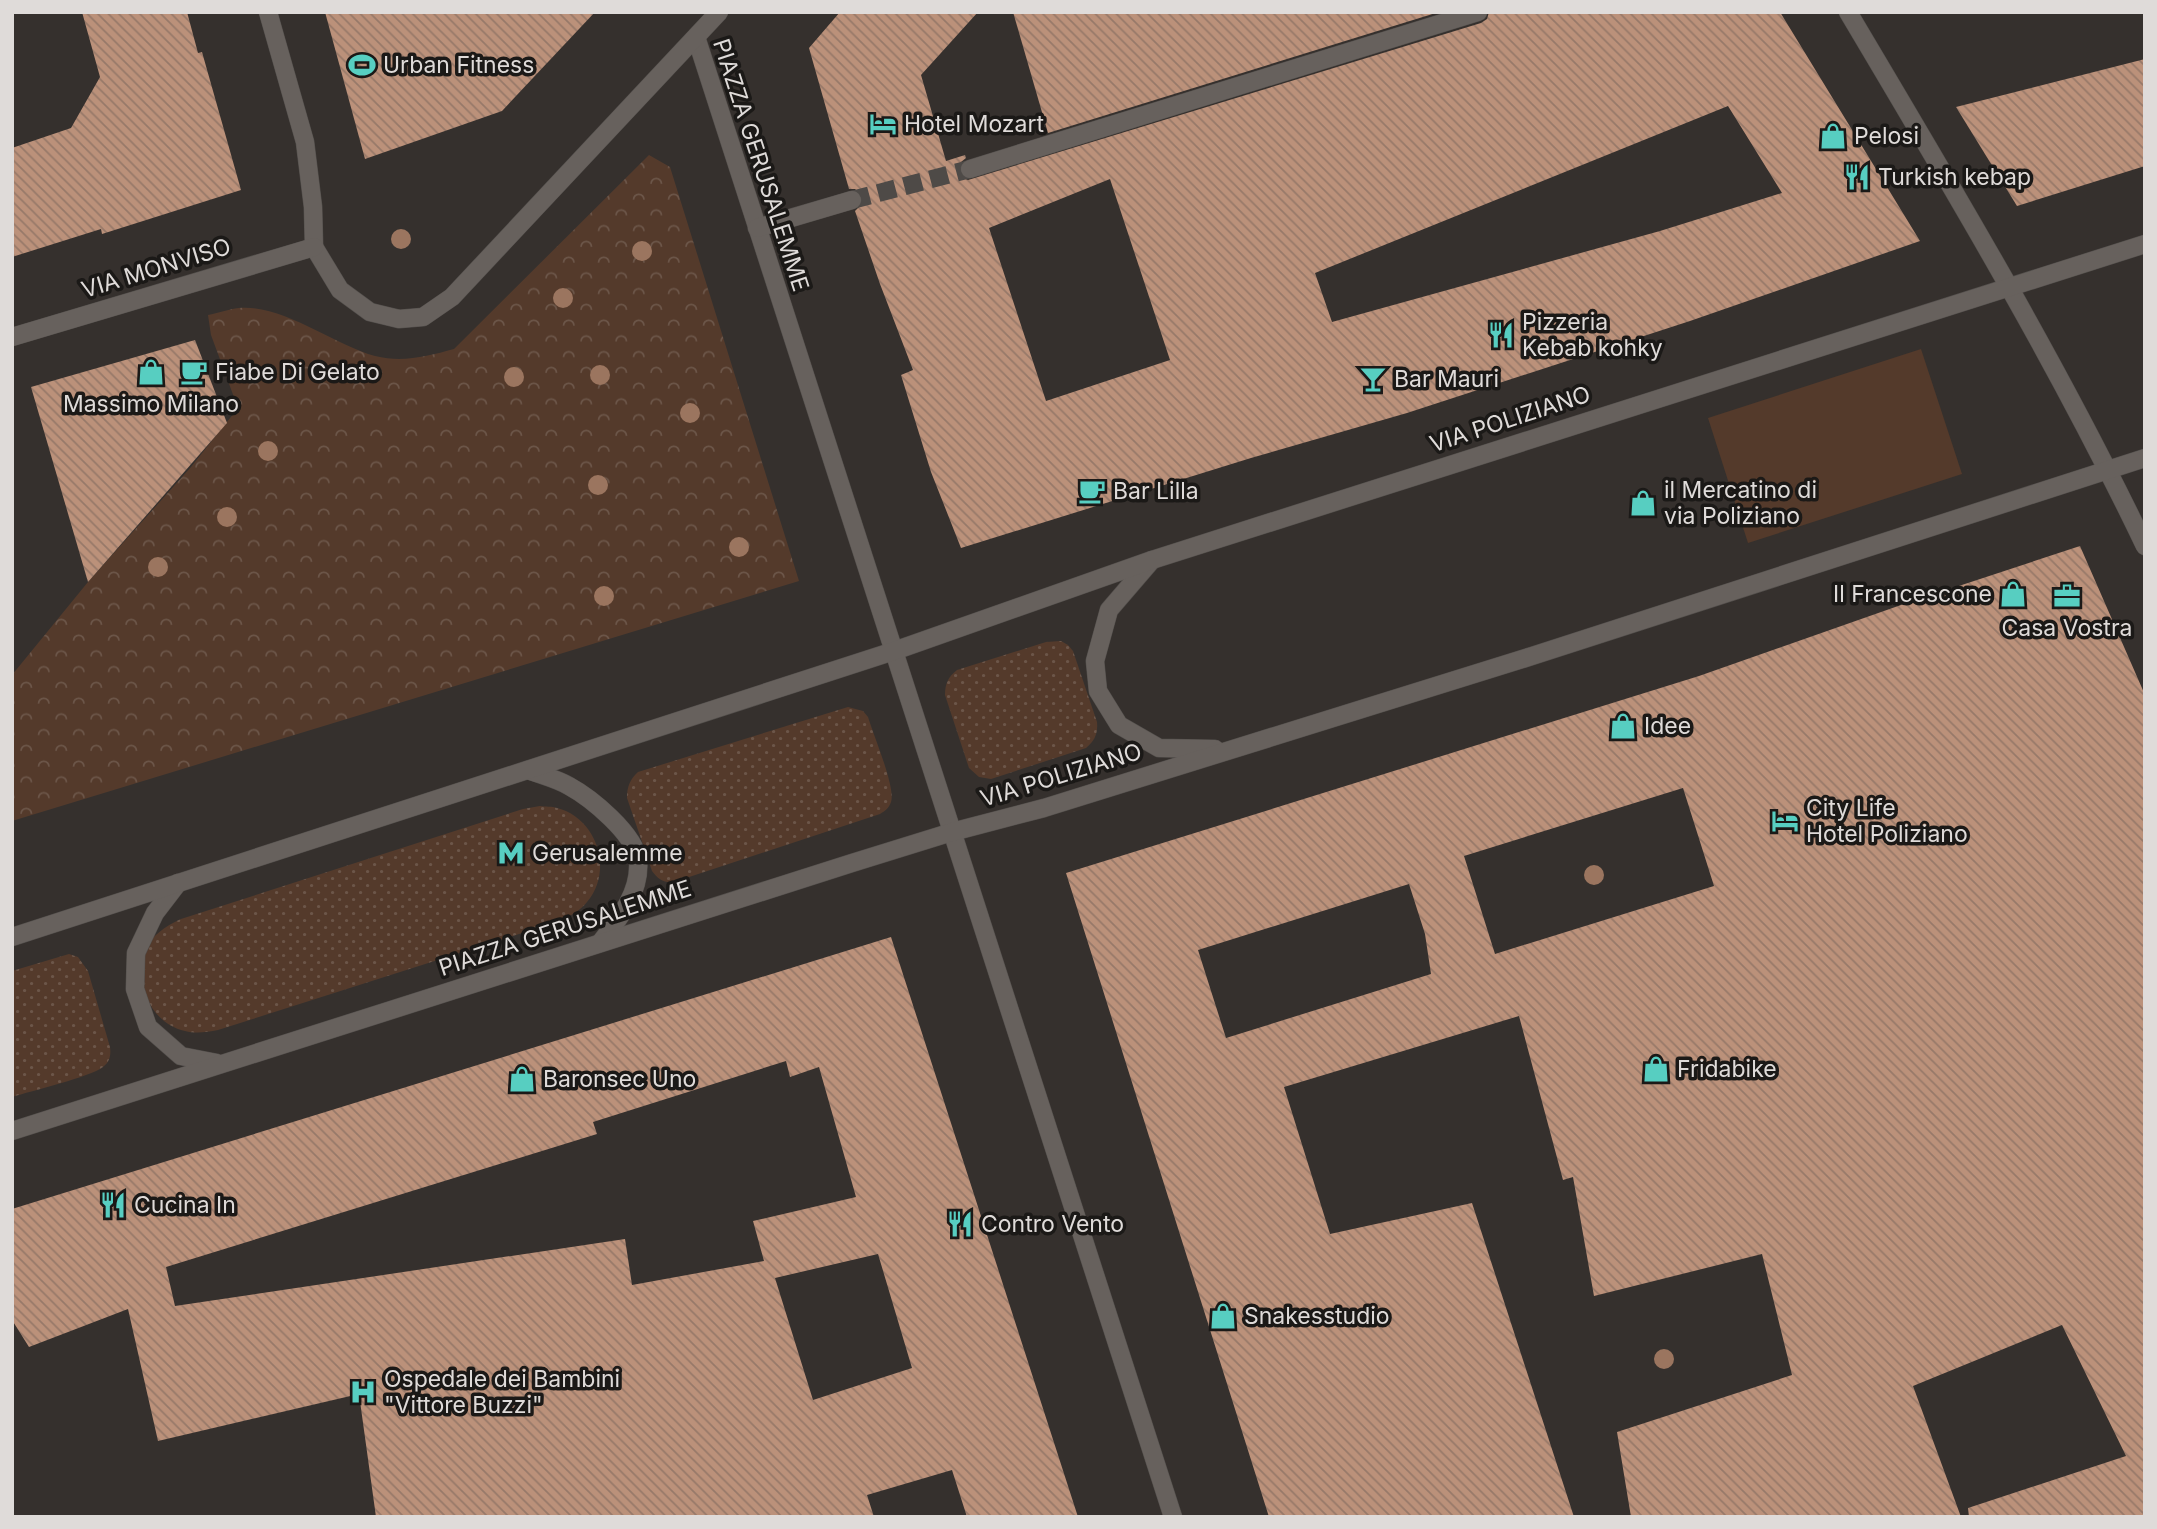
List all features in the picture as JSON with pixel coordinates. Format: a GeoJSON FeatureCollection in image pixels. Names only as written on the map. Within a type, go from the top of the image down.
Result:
{"type":"FeatureCollection","features":[{"type":"Feature","properties":{"kind":"street"},"geometry":{"type":"LineString","coordinates":[[268,12],[305,142],[313,207],[314,247]]}},
{"type":"Feature","properties":{"kind":"street"},"geometry":{"type":"LineString","coordinates":[[696,37],[719,12]]}},
{"type":"Feature","properties":{"kind":"street"},"geometry":{"type":"LineString","coordinates":[[970,169],[1478,12]]}},
{"type":"Feature","properties":{"kind":"street"},"geometry":{"type":"LineString","coordinates":[[1848,12],[2009,287],[2108,469],[2145,546]]}},
{"type":"Feature","properties":{"kind":"street","name":"PIAZZA GERUSALEMME"},"geometry":{"type":"LineString","coordinates":[[12,1131],[952,832],[696,37],[452,297],[423,317],[399,319],[370,312],[340,290],[314,247]]}},
{"type":"Feature","properties":{"kind":"street"},"geometry":{"type":"LineString","coordinates":[[757,228],[852,200]]}},
{"type":"Feature","properties":{"kind":"street","name":"VIA POLIZIANO"},"geometry":{"type":"LineString","coordinates":[[894,651],[1152,560],[2145,244]]}},
{"type":"Feature","properties":{"kind":"street","name":"VIA MONVISO"},"geometry":{"type":"LineString","coordinates":[[12,337],[314,247]]}},
{"type":"Feature","properties":{"kind":"street","name":"VIA POLIZIANO"},"geometry":{"type":"LineString","coordinates":[[952,832],[1044,808],[1545,652],[2145,458]]}},
{"type":"Feature","properties":{"kind":"street"},"geometry":{"type":"LineString","coordinates":[[1152,560],[1109,610],[1095,661],[1098,691],[1119,725],[1159,748],[1228,749]]}},
{"type":"Feature","properties":{"kind":"street"},"geometry":{"type":"LineString","coordinates":[[12,937],[894,651]]}},
{"type":"Feature","properties":{"kind":"street"},"geometry":{"type":"LineString","coordinates":[[528,770],[566,784],[595,802],[626,836],[638,858],[636,878],[625,912],[600,943]]}},
{"type":"Feature","properties":{"kind":"street"},"geometry":{"type":"LineString","coordinates":[[952,832],[1172,1517]]}},
{"type":"Feature","properties":{"kind":"street"},"geometry":{"type":"LineString","coordinates":[[178,883],[155,913],[136,953],[135,989],[148,1027],[181,1056],[220,1064]]}},
{"type":"Feature","properties":{"kind":"green space"},"geometry":{"type":"Polygon","coordinates":[[[649,155],[670,167],[799,581],[12,821],[12,675],[88,582],[191,467],[238,408],[211,335],[208,315],[239,308],[273,312],[359,351],[385,358],[415,358],[454,349],[649,155]]]}},
{"type":"Feature","properties":{"kind":"green space"},"geometry":{"type":"Polygon","coordinates":[[[1921,349],[1962,474],[1748,543],[1708,418],[1921,349]]]}},
{"type":"Feature","properties":{"kind":"green space"},"geometry":{"type":"Polygon","coordinates":[[[1061,641],[1073,651],[1097,722],[1094,740],[1086,748],[991,779],[979,777],[969,768],[945,695],[949,678],[957,670],[1046,642],[1061,641]]]}},
{"type":"Feature","properties":{"kind":"green space"},"geometry":{"type":"Polygon","coordinates":[[[848,707],[863,711],[868,717],[892,795],[885,810],[880,814],[674,882],[664,881],[654,874],[627,798],[629,784],[638,772],[848,707]]]}},
{"type":"Feature","properties":{"kind":"green space"},"geometry":{"type":"Polygon","coordinates":[[[540,806],[557,808],[582,822],[597,847],[600,861],[595,889],[587,902],[578,911],[560,921],[218,1030],[193,1032],[173,1027],[154,1011],[148,1001],[142,977],[147,946],[164,928],[181,919],[523,809],[540,806]]]}},
{"type":"Feature","properties":{"kind":"green space"},"geometry":{"type":"Polygon","coordinates":[[[69,954],[78,957],[88,971],[110,1047],[109,1061],[86,1075],[12,1097],[12,971],[69,954]]]}},
{"type":"Feature","properties":{"kind":"building"},"geometry":{"type":"Polygon","coordinates":[[[82,12],[187,12],[198,53],[202,52],[241,190],[102,234],[101,229],[12,257],[12,148],[71,128],[100,77],[82,12]]]}},
{"type":"Feature","properties":{"kind":"building"},"geometry":{"type":"Polygon","coordinates":[[[325,12],[595,12],[502,111],[365,159],[325,12]]]}},
{"type":"Feature","properties":{"kind":"building"},"geometry":{"type":"Polygon","coordinates":[[[840,12],[978,12],[921,75],[946,161],[965,155],[959,172],[968,180],[1481,23],[1487,19],[1489,12],[1780,12],[1920,241],[1690,321],[1407,413],[1251,458],[961,548],[931,472],[901,375],[913,370],[855,211],[863,203],[863,196],[855,189],[849,189],[809,48],[840,12]],[[1728,106],[1315,273],[1332,322],[1660,231],[1782,193],[1728,106]],[[1110,179],[989,228],[1046,401],[1170,360],[1110,179]]]}},
{"type":"Feature","properties":{"kind":"building"},"geometry":{"type":"Polygon","coordinates":[[[1013,12],[1439,12],[1048,133],[1013,12]]]}},
{"type":"Feature","properties":{"kind":"building"},"geometry":{"type":"Polygon","coordinates":[[[2145,59],[2145,166],[2017,206],[1956,107],[2145,59]]]}},
{"type":"Feature","properties":{"kind":"building"},"geometry":{"type":"Polygon","coordinates":[[[195,340],[227,423],[88,582],[31,387],[195,340]]]}},
{"type":"Feature","properties":{"kind":"building"},"geometry":{"type":"Polygon","coordinates":[[[2080,546],[2145,695],[2145,1517],[1969,1517],[1968,1508],[2126,1456],[2062,1325],[1913,1386],[1961,1517],[1631,1517],[1617,1432],[1792,1375],[1762,1254],[1594,1296],[1573,1177],[1563,1180],[1519,1016],[1284,1087],[1330,1234],[1472,1203],[1574,1517],[1269,1517],[1066,873],[1699,676],[2080,546]],[[1683,788],[1464,856],[1495,954],[1714,886],[1683,788]],[[1409,884],[1198,950],[1226,1038],[1431,974],[1425,934],[1409,884]]]}},
{"type":"Feature","properties":{"kind":"building"},"geometry":{"type":"Polygon","coordinates":[[[891,937],[1078,1517],[967,1517],[952,1470],[867,1495],[874,1517],[376,1517],[359,1394],[158,1441],[128,1309],[29,1347],[12,1320],[12,1209],[891,937]],[[786,1061],[593,1122],[597,1134],[166,1267],[175,1306],[625,1239],[632,1285],[764,1261],[753,1221],[856,1197],[819,1067],[790,1077],[786,1061]],[[878,1254],[775,1278],[813,1400],[912,1368],[878,1254]]]}},
{"type":"Feature","properties":{"kind":"tunnel"},"geometry":{"type":"LineString","coordinates":[[852,200],[970,169]]}},
{"type":"Feature","properties":{"kind":"place","name":"Urban Fitness"},"geometry":{"type":"Point","coordinates":[362,65]}},
{"type":"Feature","properties":{"kind":"place","name":"Hotel Mozart"},"geometry":{"type":"Point","coordinates":[883,124]}},
{"type":"Feature","properties":{"kind":"place","name":"Pelosi"},"geometry":{"type":"Point","coordinates":[1833,136]}},
{"type":"Feature","properties":{"kind":"place","name":"Turkish kebap"},"geometry":{"type":"Point","coordinates":[1857,177]}},
{"type":"Feature","properties":{"kind":"place","name":"Pizzeria Kebab kohky"},"geometry":{"type":"Point","coordinates":[1501,335]}},
{"type":"Feature","properties":{"kind":"place","name":"Massimo Milano"},"geometry":{"type":"Point","coordinates":[151,372]}},
{"type":"Feature","properties":{"kind":"place","name":"Fiabe Di Gelato"},"geometry":{"type":"Point","coordinates":[194,372]}},
{"type":"Feature","properties":{"kind":"place","name":"Bar Mauri"},"geometry":{"type":"Point","coordinates":[1373,379]}},
{"type":"Feature","properties":{"kind":"place","name":"Bar Lilla"},"geometry":{"type":"Point","coordinates":[1092,491]}},
{"type":"Feature","properties":{"kind":"place","name":"il Mercatino di via Poliziano"},"geometry":{"type":"Point","coordinates":[1643,503]}},
{"type":"Feature","properties":{"kind":"place","name":"Il Francescone"},"geometry":{"type":"Point","coordinates":[2013,594]}},
{"type":"Feature","properties":{"kind":"place","name":"Casa Vostra"},"geometry":{"type":"Point","coordinates":[2067,596]}},
{"type":"Feature","properties":{"kind":"place","name":"Idee"},"geometry":{"type":"Point","coordinates":[1623,726]}},
{"type":"Feature","properties":{"kind":"place","name":"City Life Hotel Poliziano"},"geometry":{"type":"Point","coordinates":[1785,821]}},
{"type":"Feature","properties":{"kind":"place","name":"Gerusalemme"},"geometry":{"type":"Point","coordinates":[511,853]}},
{"type":"Feature","properties":{"kind":"place","name":"Fridabike"},"geometry":{"type":"Point","coordinates":[1656,1069]}},
{"type":"Feature","properties":{"kind":"place","name":"Baronsec Uno"},"geometry":{"type":"Point","coordinates":[522,1079]}},
{"type":"Feature","properties":{"kind":"place","name":"Cucina In"},"geometry":{"type":"Point","coordinates":[113,1205]}},
{"type":"Feature","properties":{"kind":"place","name":"Contro Vento"},"geometry":{"type":"Point","coordinates":[960,1224]}},
{"type":"Feature","properties":{"kind":"place","name":"Snakesstudio"},"geometry":{"type":"Point","coordinates":[1223,1316]}},
{"type":"Feature","properties":{"kind":"place","name":"Ospedale dei Bambini \"Vittore Buzzi\""},"geometry":{"type":"Point","coordinates":[363,1392]}}]}
